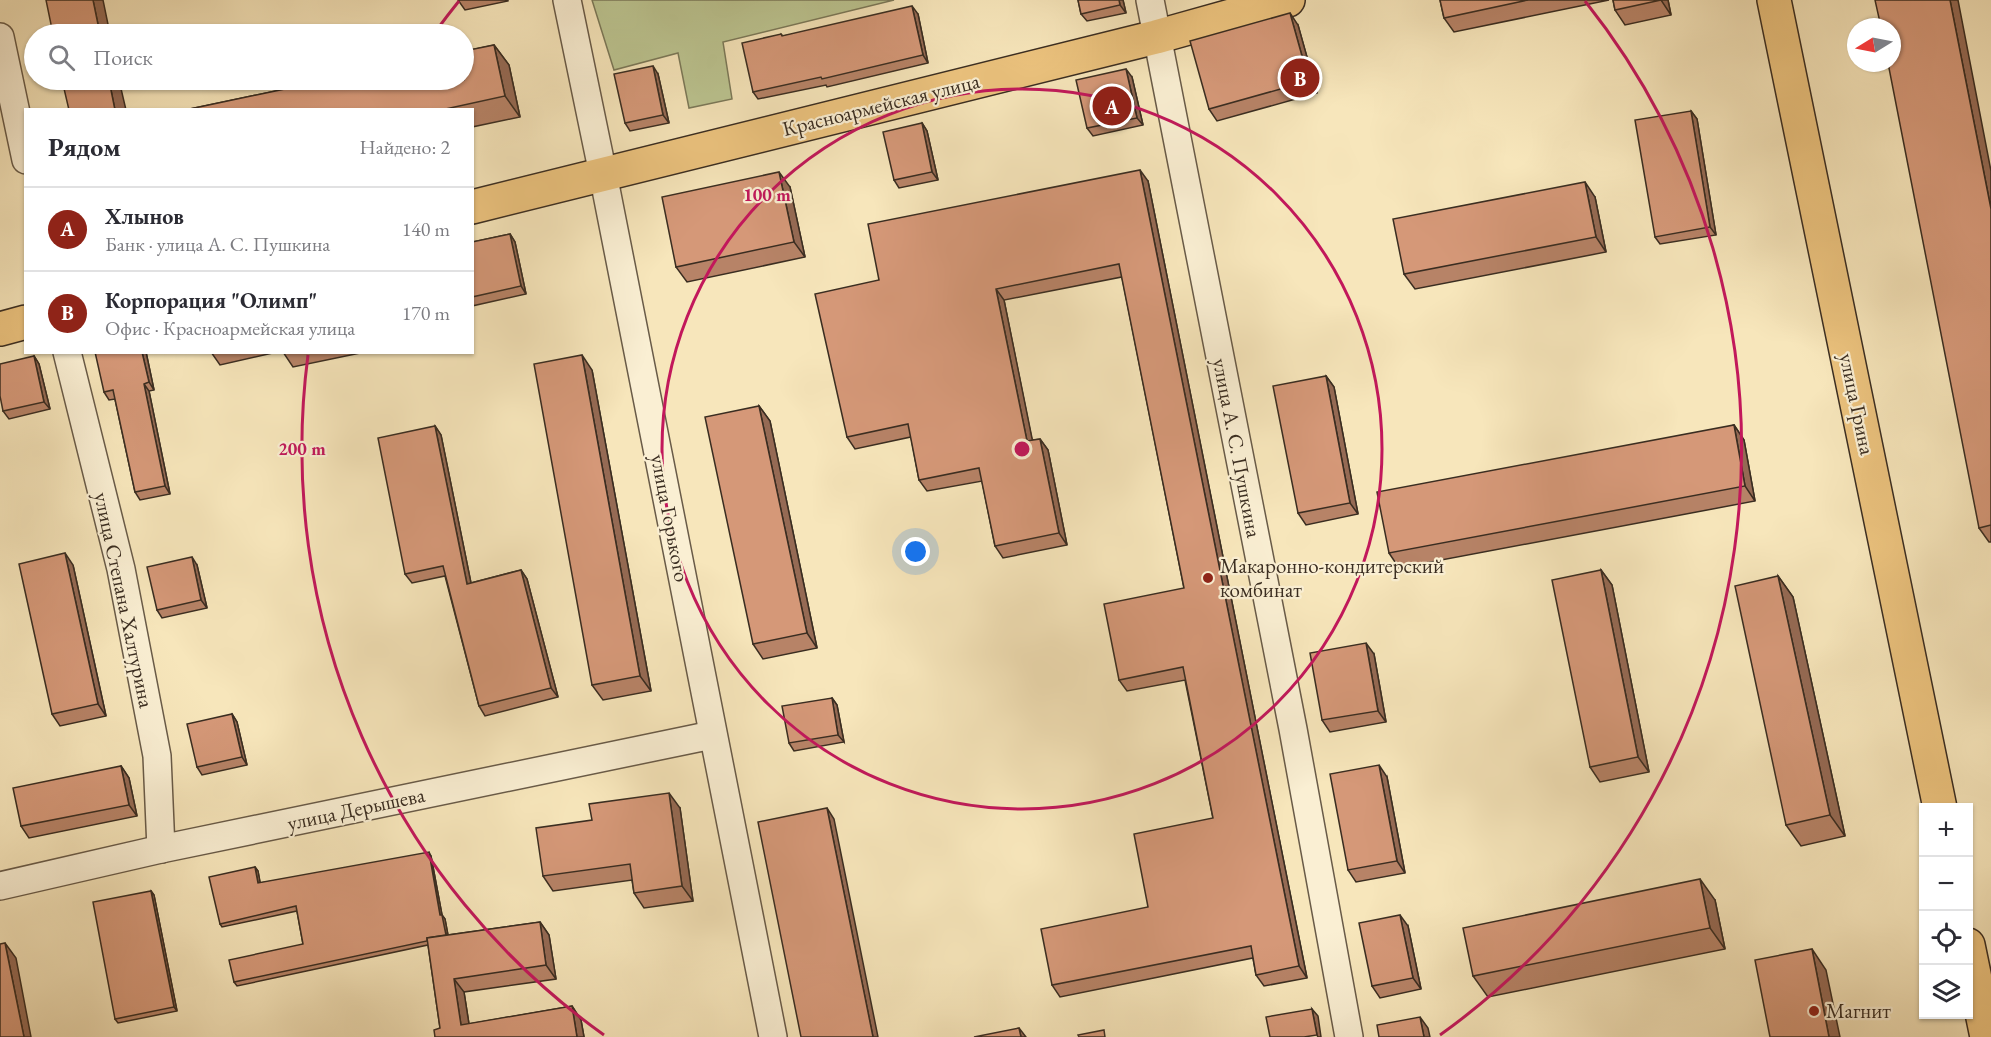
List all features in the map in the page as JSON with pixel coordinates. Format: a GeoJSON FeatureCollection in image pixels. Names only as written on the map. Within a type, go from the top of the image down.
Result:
{"type":"FeatureCollection","features":[{"type":"Feature","properties":{"kind":"main road","name":"Красноармейская улица"},"geometry":{"type":"LineString","coordinates":[[474,206],[1156,38],[1288,0]]}},
{"type":"Feature","properties":{"kind":"main road","name":"улица Грина"},"geometry":{"type":"LineString","coordinates":[[1774,0],[1939,803]]}},
{"type":"Feature","properties":{"kind":"main road"},"geometry":{"type":"LineString","coordinates":[[0,329],[24,323]]}},
{"type":"Feature","properties":{"kind":"main road"},"geometry":{"type":"LineString","coordinates":[[1972,965],[1988,1037]]}},
{"type":"Feature","properties":{"kind":"street","name":"улица Горького"},"geometry":{"type":"LineString","coordinates":[[567,0],[773,1037]]}},
{"type":"Feature","properties":{"kind":"street","name":"улица А. С. Пушкина"},"geometry":{"type":"LineString","coordinates":[[1150,0],[1295,741],[1349,1037]]}},
{"type":"Feature","properties":{"kind":"street"},"geometry":{"type":"LineString","coordinates":[[0,37],[24,151]]}},
{"type":"Feature","properties":{"kind":"street","name":"улица Степана Халтурина"},"geometry":{"type":"LineString","coordinates":[[67,354],[120,570],[157,756],[160,849]]}},
{"type":"Feature","properties":{"kind":"street","name":"улица Дерышева"},"geometry":{"type":"LineString","coordinates":[[0,886],[160,849],[712,735]]}},
{"type":"Feature","properties":{"kind":"green space"},"geometry":{"type":"Polygon","coordinates":[[[592,0],[894,0],[723,42],[732,99],[689,108],[678,53],[614,70],[592,0]]]}},
{"type":"Feature","properties":{"kind":"building"},"geometry":{"type":"Polygon","coordinates":[[[46,0],[93,0],[98,24],[51,24],[46,0]]]}},
{"type":"Feature","properties":{"kind":"building"},"geometry":{"type":"Polygon","coordinates":[[[1078,0],[1119,0],[1120,5],[1081,14],[1078,0]]]}},
{"type":"Feature","properties":{"kind":"building"},"geometry":{"type":"Polygon","coordinates":[[[1440,0],[1528,0],[1444,18],[1440,0]]]}},
{"type":"Feature","properties":{"kind":"building"},"geometry":{"type":"Polygon","coordinates":[[[1613,0],[1661,0],[1615,10],[1613,0]]]}},
{"type":"Feature","properties":{"kind":"building"},"geometry":{"type":"Polygon","coordinates":[[[1875,0],[1950,0],[1991,209],[1991,525],[1979,528],[1890,72],[1901,72],[1901,18],[1879,18],[1875,0]]]}},
{"type":"Feature","properties":{"kind":"building"},"geometry":{"type":"Polygon","coordinates":[[[912,6],[923,55],[822,79],[821,77],[753,92],[742,43],[912,6]]]}},
{"type":"Feature","properties":{"kind":"building"},"geometry":{"type":"Polygon","coordinates":[[[1290,13],[1309,81],[1209,109],[1190,41],[1290,13]]]}},
{"type":"Feature","properties":{"kind":"building"},"geometry":{"type":"Polygon","coordinates":[[[494,45],[505,96],[450,108],[195,108],[280,90],[474,90],[474,49],[494,45]]]}},
{"type":"Feature","properties":{"kind":"building"},"geometry":{"type":"Polygon","coordinates":[[[653,66],[663,115],[625,123],[614,74],[653,66]]]}},
{"type":"Feature","properties":{"kind":"building"},"geometry":{"type":"Polygon","coordinates":[[[1126,69],[1137,118],[1087,128],[1076,80],[1126,69]]]}},
{"type":"Feature","properties":{"kind":"building"},"geometry":{"type":"Polygon","coordinates":[[[64,90],[111,90],[115,108],[69,108],[64,90]]]}},
{"type":"Feature","properties":{"kind":"building"},"geometry":{"type":"Polygon","coordinates":[[[1691,111],[1710,227],[1655,237],[1635,120],[1691,111]]]}},
{"type":"Feature","properties":{"kind":"building"},"geometry":{"type":"Polygon","coordinates":[[[922,123],[932,172],[894,180],[883,132],[922,123]]]}},
{"type":"Feature","properties":{"kind":"building","name":"Макаронно-кондитерский комбинат"},"geometry":{"type":"Polygon","coordinates":[[[1140,170],[1299,966],[1256,975],[1251,946],[1052,985],[1041,929],[1148,907],[1134,834],[1213,818],[1183,667],[1119,680],[1104,604],[1184,588],[1119,264],[996,289],[1027,441],[1040,439],[1059,533],[995,546],[979,468],[919,480],[908,424],[847,437],[815,294],[879,280],[868,224],[1140,170]]]}},
{"type":"Feature","properties":{"kind":"building"},"geometry":{"type":"Polygon","coordinates":[[[779,172],[794,242],[676,267],[662,197],[779,172]]]}},
{"type":"Feature","properties":{"kind":"building"},"geometry":{"type":"Polygon","coordinates":[[[1585,182],[1596,237],[1404,274],[1393,219],[1585,182]]]}},
{"type":"Feature","properties":{"kind":"building"},"geometry":{"type":"Polygon","coordinates":[[[510,234],[521,286],[474,297],[474,242],[510,234]]]}},
{"type":"Feature","properties":{"kind":"building"},"geometry":{"type":"Polygon","coordinates":[[[95,354],[142,354],[149,382],[144,384],[165,486],[135,492],[113,390],[104,392],[95,354]]]}},
{"type":"Feature","properties":{"kind":"building"},"geometry":{"type":"Polygon","coordinates":[[[582,355],[640,676],[592,685],[534,364],[582,355]]]}},
{"type":"Feature","properties":{"kind":"building"},"geometry":{"type":"Polygon","coordinates":[[[34,356],[44,402],[3,411],[0,396],[0,364],[34,356]]]}},
{"type":"Feature","properties":{"kind":"building"},"geometry":{"type":"Polygon","coordinates":[[[1326,376],[1350,503],[1298,513],[1273,386],[1326,376]]]}},
{"type":"Feature","properties":{"kind":"building"},"geometry":{"type":"Polygon","coordinates":[[[759,406],[807,633],[753,644],[705,417],[759,406]]]}},
{"type":"Feature","properties":{"kind":"building"},"geometry":{"type":"Polygon","coordinates":[[[1734,425],[1745,486],[1389,553],[1377,492],[1734,425]]]}},
{"type":"Feature","properties":{"kind":"building"},"geometry":{"type":"Polygon","coordinates":[[[435,426],[467,584],[521,570],[551,688],[479,706],[443,566],[405,574],[378,438],[435,426]]]}},
{"type":"Feature","properties":{"kind":"building"},"geometry":{"type":"Polygon","coordinates":[[[65,553],[98,704],[52,714],[19,564],[65,553]]]}},
{"type":"Feature","properties":{"kind":"building"},"geometry":{"type":"Polygon","coordinates":[[[192,557],[201,600],[157,610],[147,567],[192,557]]]}},
{"type":"Feature","properties":{"kind":"building"},"geometry":{"type":"Polygon","coordinates":[[[1601,570],[1638,757],[1590,767],[1552,580],[1601,570]]]}},
{"type":"Feature","properties":{"kind":"building"},"geometry":{"type":"Polygon","coordinates":[[[1778,576],[1830,815],[1786,825],[1735,586],[1778,576]]]}},
{"type":"Feature","properties":{"kind":"building"},"geometry":{"type":"Polygon","coordinates":[[[1366,643],[1378,711],[1322,720],[1310,653],[1366,643]]]}},
{"type":"Feature","properties":{"kind":"building"},"geometry":{"type":"Polygon","coordinates":[[[832,698],[838,735],[789,743],[782,706],[832,698]]]}},
{"type":"Feature","properties":{"kind":"building"},"geometry":{"type":"Polygon","coordinates":[[[232,714],[242,757],[197,767],[187,724],[232,714]]]}},
{"type":"Feature","properties":{"kind":"building"},"geometry":{"type":"Polygon","coordinates":[[[1379,765],[1397,861],[1348,870],[1330,774],[1379,765]]]}},
{"type":"Feature","properties":{"kind":"building"},"geometry":{"type":"Polygon","coordinates":[[[121,766],[129,805],[21,826],[13,788],[121,766]]]}},
{"type":"Feature","properties":{"kind":"building"},"geometry":{"type":"Polygon","coordinates":[[[669,793],[682,886],[634,893],[630,864],[543,876],[536,828],[592,820],[589,804],[669,793]]]}},
{"type":"Feature","properties":{"kind":"building"},"geometry":{"type":"Polygon","coordinates":[[[827,808],[873,1037],[801,1037],[758,822],[827,808]]]}},
{"type":"Feature","properties":{"kind":"building"},"geometry":{"type":"Polygon","coordinates":[[[429,852],[440,915],[442,915],[446,935],[234,982],[229,960],[303,944],[296,906],[220,924],[209,877],[255,867],[258,883],[429,852]]]}},
{"type":"Feature","properties":{"kind":"building"},"geometry":{"type":"Polygon","coordinates":[[[1700,879],[1710,928],[1473,976],[1463,928],[1700,879]]]}},
{"type":"Feature","properties":{"kind":"building"},"geometry":{"type":"Polygon","coordinates":[[[151,891],[174,1007],[115,1019],[93,902],[151,891]]]}},
{"type":"Feature","properties":{"kind":"building"},"geometry":{"type":"Polygon","coordinates":[[[1400,915],[1413,978],[1372,986],[1359,923],[1400,915]]]}},
{"type":"Feature","properties":{"kind":"building"},"geometry":{"type":"Polygon","coordinates":[[[540,922],[546,965],[454,979],[461,1025],[572,1006],[577,1037],[435,1037],[434,1030],[440,1028],[427,938],[540,922]]]}},
{"type":"Feature","properties":{"kind":"building"},"geometry":{"type":"Polygon","coordinates":[[[5,943],[24,1037],[0,1037],[0,944],[5,943]]]}},
{"type":"Feature","properties":{"kind":"building"},"geometry":{"type":"Polygon","coordinates":[[[1812,949],[1829,1037],[1770,1037],[1755,960],[1812,949]]]}},
{"type":"Feature","properties":{"kind":"building"},"geometry":{"type":"Polygon","coordinates":[[[1312,1009],[1317,1035],[1270,1037],[1266,1017],[1312,1009]]]}},
{"type":"Feature","properties":{"kind":"building"},"geometry":{"type":"Polygon","coordinates":[[[1420,1017],[1424,1037],[1379,1037],[1377,1025],[1420,1017]]]}},
{"type":"Feature","properties":{"kind":"building"},"geometry":{"type":"Polygon","coordinates":[[[1019,1028],[1021,1037],[974,1037],[1019,1028]]]}},
{"type":"Feature","properties":{"kind":"building"},"geometry":{"type":"Polygon","coordinates":[[[1104,1030],[1105,1037],[1079,1037],[1078,1035],[1104,1030]]]}},
{"type":"Feature","properties":{"kind":"place","name":"Корпорация \"Олимп\""},"geometry":{"type":"Point","coordinates":[1300,78]}},
{"type":"Feature","properties":{"kind":"place","name":"Хлынов"},"geometry":{"type":"Point","coordinates":[1112,106]}},
{"type":"Feature","properties":{"kind":"place","name":"Макаронно-кондитерский комбинат"},"geometry":{"type":"Point","coordinates":[1208,578]}},
{"type":"Feature","properties":{"kind":"place","name":"Магнит"},"geometry":{"type":"Point","coordinates":[1814,1011]}}]}
